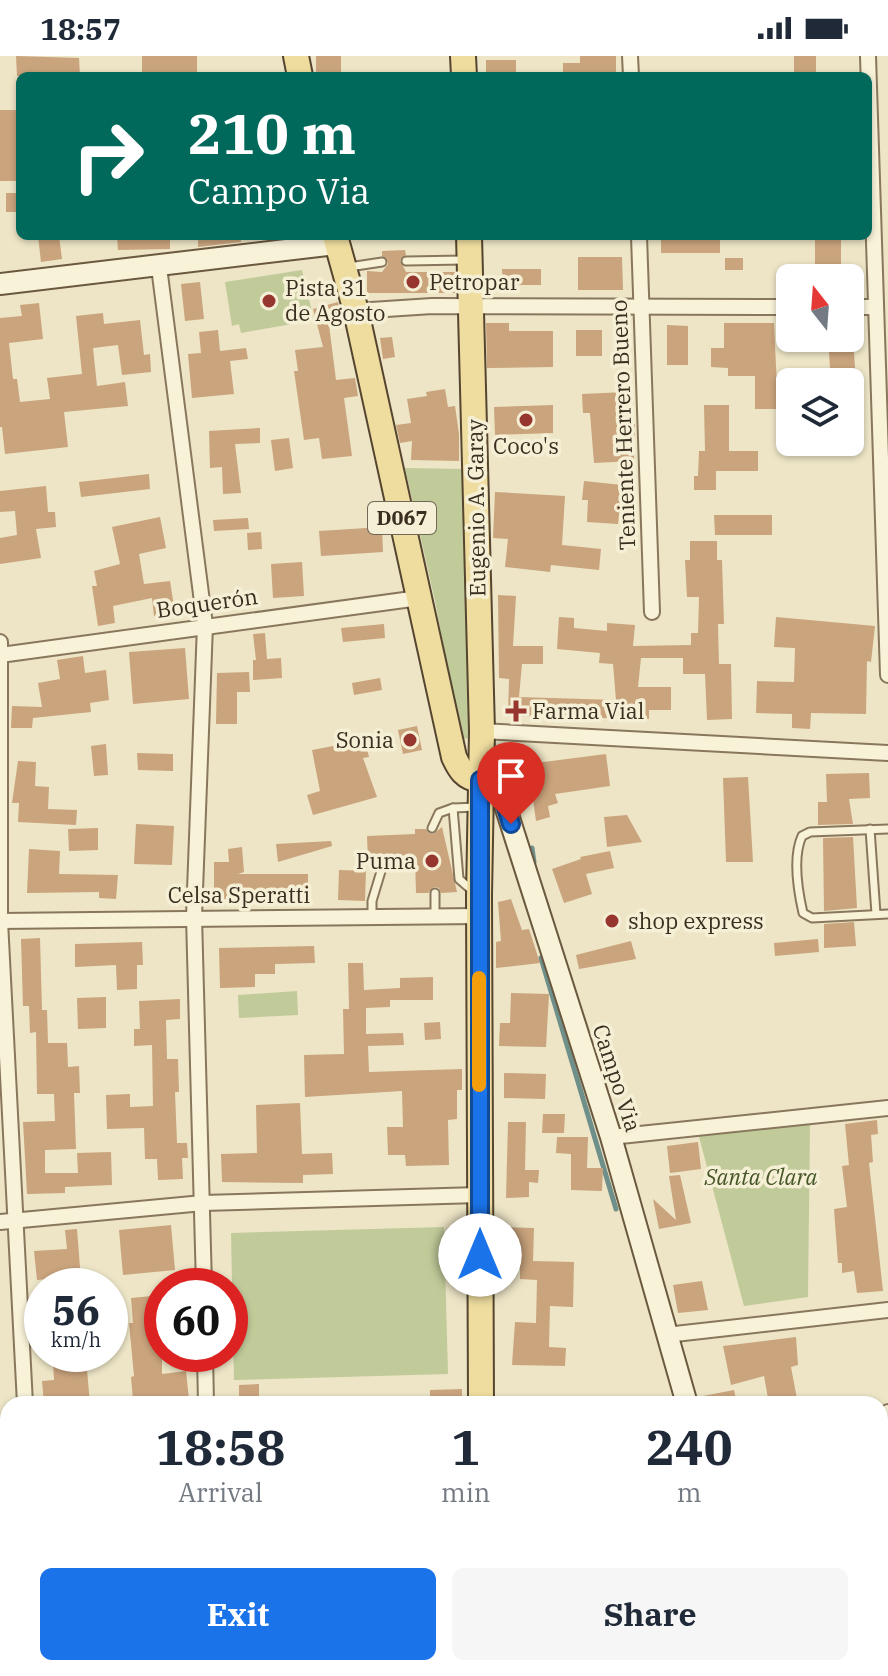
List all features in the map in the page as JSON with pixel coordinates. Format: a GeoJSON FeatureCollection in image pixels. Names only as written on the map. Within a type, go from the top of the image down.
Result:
{"type":"FeatureCollection","features":[{"type":"Feature","properties":{"kind":"main road","name":"Eugenio A. Garay"},"geometry":{"type":"LineString","coordinates":[[469,248],[482,731],[479,807],[481,1396]]}},
{"type":"Feature","properties":{"kind":"main road","name":"D067"},"geometry":{"type":"LineString","coordinates":[[338,249],[356,311],[454,757],[469,779],[480,780]]}},
{"type":"Feature","properties":{"kind":"street"},"geometry":{"type":"LineString","coordinates":[[872,238],[876,307],[882,324],[888,675]]}},
{"type":"Feature","properties":{"kind":"street","name":"Teniente Herrero Bueno"},"geometry":{"type":"LineString","coordinates":[[639,240],[652,612]]}},
{"type":"Feature","properties":{"kind":"street"},"geometry":{"type":"LineString","coordinates":[[0,284],[338,249]]}},
{"type":"Feature","properties":{"kind":"street"},"geometry":{"type":"LineString","coordinates":[[159,267],[205,625],[194,917],[204,1268]]}},
{"type":"Feature","properties":{"kind":"street"},"geometry":{"type":"LineString","coordinates":[[356,311],[432,299],[471,306],[776,307]]}},
{"type":"Feature","properties":{"kind":"street"},"geometry":{"type":"LineString","coordinates":[[864,307],[876,307]]}},
{"type":"Feature","properties":{"kind":"street","name":"Boquerón"},"geometry":{"type":"LineString","coordinates":[[1,650],[419,598]]}},
{"type":"Feature","properties":{"kind":"street"},"geometry":{"type":"LineString","coordinates":[[1,650],[0,921],[25,1396]]}},
{"type":"Feature","properties":{"kind":"street"},"geometry":{"type":"LineString","coordinates":[[482,731],[888,753]]}},
{"type":"Feature","properties":{"kind":"street","name":"Campo Via"},"geometry":{"type":"LineString","coordinates":[[480,780],[493,785],[502,796],[611,1137],[685,1396]]}},
{"type":"Feature","properties":{"kind":"street","name":"Celsa Speratti"},"geometry":{"type":"LineString","coordinates":[[0,921],[435,916],[479,906]]}},
{"type":"Feature","properties":{"kind":"street"},"geometry":{"type":"LineString","coordinates":[[611,1137],[888,1108]]}},
{"type":"Feature","properties":{"kind":"street"},"geometry":{"type":"LineString","coordinates":[[0,1222],[203,1203],[479,1195]]}},
{"type":"Feature","properties":{"kind":"street"},"geometry":{"type":"LineString","coordinates":[[666,1335],[888,1310]]}},
{"type":"Feature","properties":{"kind":"street"},"geometry":{"type":"LineString","coordinates":[[205,1372],[206,1396]]}},
{"type":"Feature","properties":{"kind":"street"},"geometry":{"type":"LineString","coordinates":[[888,1412],[888,1444]]}},
{"type":"Feature","properties":{"kind":"lane"},"geometry":{"type":"LineString","coordinates":[[406,261],[432,261],[469,248]]}},
{"type":"Feature","properties":{"kind":"lane"},"geometry":{"type":"LineString","coordinates":[[338,249],[382,262]]}},
{"type":"Feature","properties":{"kind":"lane"},"geometry":{"type":"LineString","coordinates":[[432,261],[432,272]]}},
{"type":"Feature","properties":{"kind":"lane"},"geometry":{"type":"LineString","coordinates":[[432,828],[439,813],[453,808],[479,807]]}},
{"type":"Feature","properties":{"kind":"lane"},"geometry":{"type":"LineString","coordinates":[[453,808],[459,879],[479,906]]}},
{"type":"Feature","properties":{"kind":"lane"},"geometry":{"type":"LineString","coordinates":[[870,829],[876,914]]}},
{"type":"Feature","properties":{"kind":"lane"},"geometry":{"type":"LineString","coordinates":[[888,829],[810,832],[802,836],[798,854],[803,913],[812,918],[888,914]]}},
{"type":"Feature","properties":{"kind":"lane"},"geometry":{"type":"LineString","coordinates":[[372,917],[372,901],[382,868]]}},
{"type":"Feature","properties":{"kind":"lane"},"geometry":{"type":"LineString","coordinates":[[435,893],[435,916]]}},
{"type":"Feature","properties":{"kind":"green space","name":"Pista 31 de Agosto"},"geometry":{"type":"Polygon","coordinates":[[[302,270],[314,320],[241,333],[239,324],[232,326],[225,282],[302,270]]]}},
{"type":"Feature","properties":{"kind":"green space"},"geometry":{"type":"Polygon","coordinates":[[[405,468],[463,469],[470,733],[464,739],[460,735],[435,601],[405,468]]]}},
{"type":"Feature","properties":{"kind":"green space"},"geometry":{"type":"Polygon","coordinates":[[[297,991],[298,1015],[239,1018],[238,995],[297,991]]]}},
{"type":"Feature","properties":{"kind":"green space","name":"Santa Clara"},"geometry":{"type":"Polygon","coordinates":[[[810,1124],[808,1297],[744,1306],[698,1133],[810,1124]]]}},
{"type":"Feature","properties":{"kind":"green space"},"geometry":{"type":"Polygon","coordinates":[[[444,1227],[448,1374],[234,1380],[234,1372],[248,1372],[248,1268],[232,1268],[231,1233],[444,1227]]]}},
{"type":"Feature","properties":{"kind":"building"},"geometry":{"type":"Polygon","coordinates":[[[16,56],[79,58],[80,72],[17,72],[16,56]]]}},
{"type":"Feature","properties":{"kind":"building"},"geometry":{"type":"Polygon","coordinates":[[[142,56],[197,56],[197,72],[142,72],[142,56]]]}},
{"type":"Feature","properties":{"kind":"building"},"geometry":{"type":"Polygon","coordinates":[[[316,56],[341,56],[341,72],[316,72],[316,56]]]}},
{"type":"Feature","properties":{"kind":"building"},"geometry":{"type":"Polygon","coordinates":[[[580,56],[616,56],[616,72],[563,72],[563,63],[580,63],[580,56]]]}},
{"type":"Feature","properties":{"kind":"building"},"geometry":{"type":"Polygon","coordinates":[[[794,56],[816,56],[816,72],[794,72],[794,56]]]}},
{"type":"Feature","properties":{"kind":"building"},"geometry":{"type":"Polygon","coordinates":[[[486,60],[516,60],[516,72],[486,72],[486,60]]]}},
{"type":"Feature","properties":{"kind":"building"},"geometry":{"type":"Polygon","coordinates":[[[0,110],[16,110],[16,181],[0,181],[0,110]]]}},
{"type":"Feature","properties":{"kind":"building"},"geometry":{"type":"Polygon","coordinates":[[[6,193],[16,193],[16,212],[6,212],[6,193]]]}},
{"type":"Feature","properties":{"kind":"building"},"geometry":{"type":"Polygon","coordinates":[[[38,240],[60,240],[62,259],[41,262],[38,240]]]}},
{"type":"Feature","properties":{"kind":"building"},"geometry":{"type":"Polygon","coordinates":[[[117,240],[170,240],[170,249],[118,250],[117,240]]]}},
{"type":"Feature","properties":{"kind":"building"},"geometry":{"type":"Polygon","coordinates":[[[198,240],[241,240],[241,242],[198,247],[198,240]]]}},
{"type":"Feature","properties":{"kind":"building"},"geometry":{"type":"Polygon","coordinates":[[[661,240],[720,240],[720,253],[661,253],[661,240]]]}},
{"type":"Feature","properties":{"kind":"building"},"geometry":{"type":"Polygon","coordinates":[[[815,240],[841,240],[841,264],[815,264],[815,240]]]}},
{"type":"Feature","properties":{"kind":"building","name":"Petropar"},"geometry":{"type":"Polygon","coordinates":[[[405,250],[406,255],[400,260],[406,272],[455,272],[455,293],[367,293],[367,271],[382,272],[388,264],[382,251],[405,250]]]}},
{"type":"Feature","properties":{"kind":"building"},"geometry":{"type":"Polygon","coordinates":[[[578,257],[622,257],[623,290],[578,290],[578,257]]]}},
{"type":"Feature","properties":{"kind":"building"},"geometry":{"type":"Polygon","coordinates":[[[725,258],[743,258],[743,270],[725,270],[725,258]]]}},
{"type":"Feature","properties":{"kind":"building"},"geometry":{"type":"Polygon","coordinates":[[[502,269],[541,269],[541,285],[503,285],[502,269]]]}},
{"type":"Feature","properties":{"kind":"building"},"geometry":{"type":"Polygon","coordinates":[[[200,282],[204,319],[185,321],[181,284],[200,282]]]}},
{"type":"Feature","properties":{"kind":"building"},"geometry":{"type":"Polygon","coordinates":[[[338,302],[343,322],[329,325],[336,380],[355,378],[358,396],[344,398],[352,456],[322,459],[319,438],[304,440],[294,371],[298,371],[295,350],[323,347],[313,309],[338,302]]]}},
{"type":"Feature","properties":{"kind":"building"},"geometry":{"type":"Polygon","coordinates":[[[39,303],[43,339],[9,343],[13,379],[17,379],[20,402],[50,399],[47,378],[82,374],[76,316],[103,313],[104,324],[140,320],[144,355],[150,354],[151,372],[122,375],[118,345],[93,348],[97,386],[125,382],[128,406],[64,412],[68,447],[5,454],[0,427],[0,318],[22,316],[20,305],[39,303]]]}},
{"type":"Feature","properties":{"kind":"building"},"geometry":{"type":"Polygon","coordinates":[[[486,323],[509,323],[509,331],[553,331],[553,367],[487,368],[486,323]]]}},
{"type":"Feature","properties":{"kind":"building"},"geometry":{"type":"Polygon","coordinates":[[[724,323],[774,323],[776,409],[755,409],[755,376],[728,376],[728,368],[711,367],[711,348],[724,348],[724,323]]]}},
{"type":"Feature","properties":{"kind":"building"},"geometry":{"type":"Polygon","coordinates":[[[667,325],[688,326],[688,365],[667,365],[667,325]]]}},
{"type":"Feature","properties":{"kind":"building"},"geometry":{"type":"Polygon","coordinates":[[[218,330],[220,351],[246,348],[248,359],[230,361],[234,394],[192,398],[188,354],[201,353],[199,332],[218,330]]]}},
{"type":"Feature","properties":{"kind":"building"},"geometry":{"type":"Polygon","coordinates":[[[576,330],[602,330],[602,356],[576,356],[576,330]]]}},
{"type":"Feature","properties":{"kind":"building"},"geometry":{"type":"Polygon","coordinates":[[[392,337],[395,357],[383,359],[380,338],[392,337]]]}},
{"type":"Feature","properties":{"kind":"building"},"geometry":{"type":"Polygon","coordinates":[[[829,352],[854,352],[855,368],[830,368],[829,352]]]}},
{"type":"Feature","properties":{"kind":"building"},"geometry":{"type":"Polygon","coordinates":[[[445,389],[448,407],[455,406],[459,461],[411,460],[412,441],[400,443],[396,425],[411,423],[407,399],[445,389]]]}},
{"type":"Feature","properties":{"kind":"building"},"geometry":{"type":"Polygon","coordinates":[[[625,392],[626,424],[635,424],[634,461],[594,463],[590,413],[583,413],[582,394],[625,392]]]}},
{"type":"Feature","properties":{"kind":"building","name":"Coco's"},"geometry":{"type":"Polygon","coordinates":[[[553,405],[553,433],[495,435],[494,407],[553,405]]]}},
{"type":"Feature","properties":{"kind":"building"},"geometry":{"type":"Polygon","coordinates":[[[704,405],[729,405],[729,451],[758,451],[758,471],[716,471],[716,490],[694,490],[699,451],[705,451],[704,405]]]}},
{"type":"Feature","properties":{"kind":"building"},"geometry":{"type":"Polygon","coordinates":[[[260,428],[260,443],[235,444],[241,493],[223,494],[222,467],[210,468],[209,431],[260,428]]]}},
{"type":"Feature","properties":{"kind":"building"},"geometry":{"type":"Polygon","coordinates":[[[289,438],[293,468],[275,471],[271,440],[289,438]]]}},
{"type":"Feature","properties":{"kind":"building"},"geometry":{"type":"Polygon","coordinates":[[[149,474],[150,489],[81,497],[79,482],[149,474]]]}},
{"type":"Feature","properties":{"kind":"building"},"geometry":{"type":"Polygon","coordinates":[[[584,481],[622,485],[618,524],[587,522],[588,500],[582,500],[584,481]]]}},
{"type":"Feature","properties":{"kind":"building"},"geometry":{"type":"Polygon","coordinates":[[[46,486],[48,512],[55,512],[56,527],[36,529],[41,558],[0,564],[0,538],[17,535],[15,511],[0,512],[0,491],[46,486]]]}},
{"type":"Feature","properties":{"kind":"building"},"geometry":{"type":"Polygon","coordinates":[[[495,492],[565,496],[562,545],[601,549],[599,570],[551,565],[550,572],[505,567],[508,539],[493,538],[495,492]]]}},
{"type":"Feature","properties":{"kind":"building"},"geometry":{"type":"Polygon","coordinates":[[[714,515],[772,515],[772,535],[715,535],[714,515]]]}},
{"type":"Feature","properties":{"kind":"building"},"geometry":{"type":"Polygon","coordinates":[[[160,517],[166,548],[139,554],[144,584],[170,581],[175,613],[154,616],[152,598],[113,606],[115,623],[98,626],[92,586],[97,586],[94,571],[120,564],[112,527],[160,517]]]}},
{"type":"Feature","properties":{"kind":"building"},"geometry":{"type":"Polygon","coordinates":[[[248,518],[249,529],[214,531],[213,520],[248,518]]]}},
{"type":"Feature","properties":{"kind":"building"},"geometry":{"type":"Polygon","coordinates":[[[382,527],[383,552],[321,556],[319,531],[382,527]]]}},
{"type":"Feature","properties":{"kind":"building"},"geometry":{"type":"Polygon","coordinates":[[[261,532],[262,549],[248,550],[247,533],[261,532]]]}},
{"type":"Feature","properties":{"kind":"building"},"geometry":{"type":"Polygon","coordinates":[[[690,541],[717,541],[717,560],[722,560],[724,624],[718,624],[719,664],[731,664],[732,719],[707,720],[705,674],[683,674],[683,658],[641,658],[638,687],[671,687],[671,710],[649,710],[649,719],[508,716],[509,679],[499,678],[498,595],[516,596],[513,646],[543,646],[543,664],[522,664],[519,697],[616,700],[613,664],[599,663],[600,653],[557,649],[559,617],[574,618],[574,628],[607,631],[607,623],[635,625],[633,646],[691,645],[691,633],[698,633],[699,597],[687,597],[685,560],[690,560],[690,541]]]}},
{"type":"Feature","properties":{"kind":"building"},"geometry":{"type":"Polygon","coordinates":[[[302,562],[304,596],[273,598],[271,564],[302,562]]]}},
{"type":"Feature","properties":{"kind":"building"},"geometry":{"type":"Polygon","coordinates":[[[776,617],[875,626],[871,662],[867,661],[866,714],[811,713],[810,729],[792,728],[792,714],[756,713],[757,681],[794,682],[795,648],[774,647],[776,617]]]}},
{"type":"Feature","properties":{"kind":"building"},"geometry":{"type":"Polygon","coordinates":[[[384,624],[385,638],[343,642],[341,628],[384,624]]]}},
{"type":"Feature","properties":{"kind":"building"},"geometry":{"type":"Polygon","coordinates":[[[265,633],[267,659],[281,658],[282,678],[253,680],[253,660],[256,660],[253,634],[265,633]]]}},
{"type":"Feature","properties":{"kind":"building"},"geometry":{"type":"Polygon","coordinates":[[[185,648],[189,699],[133,704],[129,652],[185,648]]]}},
{"type":"Feature","properties":{"kind":"building"},"geometry":{"type":"Polygon","coordinates":[[[83,656],[85,673],[106,670],[109,700],[90,703],[91,712],[33,718],[32,728],[11,728],[12,706],[42,707],[38,683],[60,679],[57,660],[83,656]]]}},
{"type":"Feature","properties":{"kind":"building"},"geometry":{"type":"Polygon","coordinates":[[[249,672],[250,692],[237,692],[237,724],[216,724],[217,673],[249,672]]]}},
{"type":"Feature","properties":{"kind":"building"},"geometry":{"type":"Polygon","coordinates":[[[380,678],[382,690],[354,695],[352,683],[380,678]]]}},
{"type":"Feature","properties":{"kind":"building","name":"Sonia"},"geometry":{"type":"Polygon","coordinates":[[[417,726],[422,750],[403,754],[398,730],[417,726]]]}},
{"type":"Feature","properties":{"kind":"building"},"geometry":{"type":"Polygon","coordinates":[[[365,740],[369,757],[363,758],[377,797],[313,815],[307,795],[320,791],[312,750],[365,740]]]}},
{"type":"Feature","properties":{"kind":"building"},"geometry":{"type":"Polygon","coordinates":[[[106,744],[108,775],[94,776],[91,746],[106,744]]]}},
{"type":"Feature","properties":{"kind":"building"},"geometry":{"type":"Polygon","coordinates":[[[137,753],[173,754],[173,771],[138,770],[137,753]]]}},
{"type":"Feature","properties":{"kind":"building"},"geometry":{"type":"Polygon","coordinates":[[[606,754],[610,786],[555,794],[558,803],[548,806],[550,817],[536,821],[528,764],[606,754]]]}},
{"type":"Feature","properties":{"kind":"building"},"geometry":{"type":"Polygon","coordinates":[[[18,761],[36,762],[35,786],[49,787],[48,809],[77,810],[76,825],[18,822],[19,803],[12,803],[18,761]]]}},
{"type":"Feature","properties":{"kind":"building"},"geometry":{"type":"Polygon","coordinates":[[[869,773],[870,798],[849,799],[853,824],[818,825],[818,802],[827,802],[826,774],[869,773]]]}},
{"type":"Feature","properties":{"kind":"building"},"geometry":{"type":"Polygon","coordinates":[[[748,777],[753,862],[726,862],[723,778],[748,777]]]}},
{"type":"Feature","properties":{"kind":"building"},"geometry":{"type":"Polygon","coordinates":[[[627,815],[642,842],[607,847],[604,817],[627,815]]]}},
{"type":"Feature","properties":{"kind":"building"},"geometry":{"type":"Polygon","coordinates":[[[136,824],[174,826],[172,865],[134,864],[136,824]]]}},
{"type":"Feature","properties":{"kind":"building","name":"Puma"},"geometry":{"type":"Polygon","coordinates":[[[442,827],[457,892],[441,893],[439,888],[434,887],[428,893],[416,893],[415,857],[368,860],[367,836],[415,834],[415,829],[426,829],[433,834],[442,827]]]}},
{"type":"Feature","properties":{"kind":"building"},"geometry":{"type":"Polygon","coordinates":[[[98,828],[98,850],[69,851],[68,829],[98,828]]]}},
{"type":"Feature","properties":{"kind":"building"},"geometry":{"type":"Polygon","coordinates":[[[853,837],[857,908],[824,911],[823,838],[853,837]]]}},
{"type":"Feature","properties":{"kind":"building"},"geometry":{"type":"Polygon","coordinates":[[[331,841],[332,846],[278,862],[276,844],[331,841]]]}},
{"type":"Feature","properties":{"kind":"building"},"geometry":{"type":"Polygon","coordinates":[[[242,847],[244,872],[238,874],[308,874],[308,903],[277,903],[277,892],[239,895],[239,900],[214,899],[214,862],[229,862],[228,849],[242,847]]]}},
{"type":"Feature","properties":{"kind":"building"},"geometry":{"type":"Polygon","coordinates":[[[29,849],[60,851],[59,874],[118,875],[116,899],[99,898],[99,892],[27,893],[29,849]]]}},
{"type":"Feature","properties":{"kind":"building"},"geometry":{"type":"Polygon","coordinates":[[[610,851],[614,868],[586,874],[592,894],[564,903],[552,869],[580,857],[610,851]]]}},
{"type":"Feature","properties":{"kind":"building"},"geometry":{"type":"Polygon","coordinates":[[[339,870],[366,871],[365,901],[338,900],[339,870]]]}},
{"type":"Feature","properties":{"kind":"building"},"geometry":{"type":"Polygon","coordinates":[[[511,899],[522,930],[529,929],[540,963],[496,968],[496,942],[501,941],[498,902],[511,899]]]}},
{"type":"Feature","properties":{"kind":"building"},"geometry":{"type":"Polygon","coordinates":[[[854,922],[856,946],[824,948],[824,924],[854,922]]]}},
{"type":"Feature","properties":{"kind":"building"},"geometry":{"type":"Polygon","coordinates":[[[40,938],[42,1010],[47,1010],[48,1043],[67,1043],[68,1067],[79,1066],[80,1093],[74,1093],[76,1149],[45,1150],[45,1173],[78,1173],[77,1153],[111,1152],[112,1185],[65,1187],[65,1193],[27,1194],[23,1122],[55,1121],[54,1094],[37,1094],[36,1032],[30,1033],[29,1006],[23,1006],[21,939],[40,938]]]}},
{"type":"Feature","properties":{"kind":"building"},"geometry":{"type":"Polygon","coordinates":[[[818,939],[819,952],[775,956],[774,943],[818,939]]]}},
{"type":"Feature","properties":{"kind":"building"},"geometry":{"type":"Polygon","coordinates":[[[631,941],[636,959],[579,969],[576,955],[631,941]]]}},
{"type":"Feature","properties":{"kind":"building"},"geometry":{"type":"Polygon","coordinates":[[[142,942],[143,965],[137,965],[137,989],[117,990],[116,965],[75,967],[75,944],[142,942]]]}},
{"type":"Feature","properties":{"kind":"building"},"geometry":{"type":"Polygon","coordinates":[[[314,946],[315,963],[275,964],[275,974],[255,974],[255,987],[220,988],[219,948],[314,946]]]}},
{"type":"Feature","properties":{"kind":"building"},"geometry":{"type":"Polygon","coordinates":[[[348,963],[363,963],[364,990],[400,988],[400,978],[433,977],[433,1000],[390,1000],[390,1007],[366,1008],[366,1034],[403,1033],[404,1045],[368,1046],[369,1072],[462,1069],[462,1090],[457,1090],[457,1119],[448,1120],[449,1165],[406,1166],[405,1155],[388,1155],[387,1127],[403,1127],[402,1091],[305,1097],[304,1055],[344,1054],[343,1009],[349,1009],[348,963]]]}},
{"type":"Feature","properties":{"kind":"building"},"geometry":{"type":"Polygon","coordinates":[[[511,993],[549,994],[546,1047],[499,1046],[500,1023],[510,1023],[511,993]]]}},
{"type":"Feature","properties":{"kind":"building"},"geometry":{"type":"Polygon","coordinates":[[[106,997],[106,1028],[78,1029],[77,998],[106,997]]]}},
{"type":"Feature","properties":{"kind":"building"},"geometry":{"type":"Polygon","coordinates":[[[180,999],[180,1019],[166,1020],[167,1059],[178,1059],[179,1092],[175,1092],[177,1143],[187,1143],[188,1158],[182,1158],[183,1179],[158,1180],[157,1159],[145,1159],[144,1128],[107,1129],[106,1095],[130,1094],[130,1107],[153,1106],[152,1045],[134,1046],[134,1029],[140,1029],[139,1001],[180,999]]]}},
{"type":"Feature","properties":{"kind":"building"},"geometry":{"type":"Polygon","coordinates":[[[440,1022],[441,1039],[425,1040],[424,1023],[440,1022]]]}},
{"type":"Feature","properties":{"kind":"building"},"geometry":{"type":"Polygon","coordinates":[[[504,1073],[546,1074],[545,1099],[504,1098],[504,1073]]]}},
{"type":"Feature","properties":{"kind":"building"},"geometry":{"type":"Polygon","coordinates":[[[300,1103],[302,1154],[332,1153],[333,1174],[303,1175],[303,1183],[222,1182],[221,1154],[257,1153],[256,1105],[300,1103]]]}},
{"type":"Feature","properties":{"kind":"building"},"geometry":{"type":"Polygon","coordinates":[[[543,1114],[565,1114],[564,1133],[542,1133],[543,1114]]]}},
{"type":"Feature","properties":{"kind":"building"},"geometry":{"type":"Polygon","coordinates":[[[877,1120],[878,1134],[871,1135],[873,1162],[869,1163],[883,1291],[857,1293],[854,1271],[842,1273],[842,1263],[838,1263],[834,1209],[847,1207],[842,1166],[849,1165],[845,1124],[877,1120]]]}},
{"type":"Feature","properties":{"kind":"building"},"geometry":{"type":"Polygon","coordinates":[[[508,1122],[526,1122],[525,1170],[539,1170],[538,1183],[529,1182],[529,1197],[506,1198],[508,1122]]]}},
{"type":"Feature","properties":{"kind":"building"},"geometry":{"type":"Polygon","coordinates":[[[557,1137],[588,1137],[587,1168],[603,1168],[602,1191],[571,1190],[571,1154],[556,1153],[557,1137]]]}},
{"type":"Feature","properties":{"kind":"building"},"geometry":{"type":"Polygon","coordinates":[[[698,1142],[701,1169],[670,1173],[667,1146],[698,1142]]]}},
{"type":"Feature","properties":{"kind":"building"},"geometry":{"type":"Polygon","coordinates":[[[680,1175],[691,1223],[659,1229],[653,1199],[676,1220],[669,1176],[680,1175]]]}},
{"type":"Feature","properties":{"kind":"building"},"geometry":{"type":"Polygon","coordinates":[[[171,1225],[175,1268],[144,1268],[144,1273],[128,1275],[128,1268],[122,1268],[119,1230],[171,1225]]]}},
{"type":"Feature","properties":{"kind":"building"},"geometry":{"type":"Polygon","coordinates":[[[500,1227],[534,1228],[533,1261],[574,1262],[573,1307],[550,1306],[549,1347],[566,1348],[565,1366],[512,1365],[515,1322],[536,1323],[537,1280],[520,1279],[520,1249],[500,1249],[500,1227]]]}},
{"type":"Feature","properties":{"kind":"building"},"geometry":{"type":"Polygon","coordinates":[[[77,1229],[80,1268],[36,1268],[34,1251],[67,1249],[65,1230],[77,1229]]]}},
{"type":"Feature","properties":{"kind":"building"},"geometry":{"type":"Polygon","coordinates":[[[702,1281],[708,1310],[678,1313],[673,1285],[702,1281]]]}},
{"type":"Feature","properties":{"kind":"building"},"geometry":{"type":"Polygon","coordinates":[[[144,1297],[144,1372],[186,1372],[189,1396],[133,1396],[129,1323],[133,1323],[131,1298],[144,1297]]]}},
{"type":"Feature","properties":{"kind":"building"},"geometry":{"type":"Polygon","coordinates":[[[796,1337],[798,1365],[791,1367],[796,1396],[768,1396],[764,1376],[731,1385],[723,1346],[796,1337]]]}},
{"type":"Feature","properties":{"kind":"building"},"geometry":{"type":"Polygon","coordinates":[[[54,1372],[87,1372],[89,1396],[43,1396],[42,1381],[54,1380],[54,1372]]]}},
{"type":"Feature","properties":{"kind":"building"},"geometry":{"type":"Polygon","coordinates":[[[259,1384],[259,1396],[239,1396],[239,1385],[259,1384]]]}},
{"type":"Feature","properties":{"kind":"building"},"geometry":{"type":"Polygon","coordinates":[[[462,1389],[462,1396],[430,1396],[430,1390],[462,1389]]]}},
{"type":"Feature","properties":{"kind":"building"},"geometry":{"type":"Polygon","coordinates":[[[734,1390],[735,1396],[703,1396],[734,1390]]]}},
{"type":"Feature","properties":{"kind":"waterway"},"geometry":{"type":"LineString","coordinates":[[532,848],[534,862]]}},
{"type":"Feature","properties":{"kind":"waterway"},"geometry":{"type":"LineString","coordinates":[[541,958],[616,1209]]}},
{"type":"Feature","properties":{"kind":"slow traffic"},"geometry":{"type":"LineString","coordinates":[[479,978],[479,1085]]}},
{"type":"Feature","properties":{"kind":"place","name":"Petropar"},"geometry":{"type":"Point","coordinates":[413,282]}},
{"type":"Feature","properties":{"kind":"place","name":"Pista 31 de Agosto"},"geometry":{"type":"Point","coordinates":[269,301]}},
{"type":"Feature","properties":{"kind":"place","name":"Coco's"},"geometry":{"type":"Point","coordinates":[526,420]}},
{"type":"Feature","properties":{"kind":"place","name":"Farma Vial"},"geometry":{"type":"Point","coordinates":[516,711]}},
{"type":"Feature","properties":{"kind":"place","name":"Sonia"},"geometry":{"type":"Point","coordinates":[410,740]}},
{"type":"Feature","properties":{"kind":"place","name":"Puma"},"geometry":{"type":"Point","coordinates":[432,861]}},
{"type":"Feature","properties":{"kind":"place","name":"shop express"},"geometry":{"type":"Point","coordinates":[612,921]}},
{"type":"Feature","properties":{"kind":"route"},"geometry":{"type":"LineString","coordinates":[[480,1255],[480,780],[487,781],[498,790],[511,824]]}}]}
